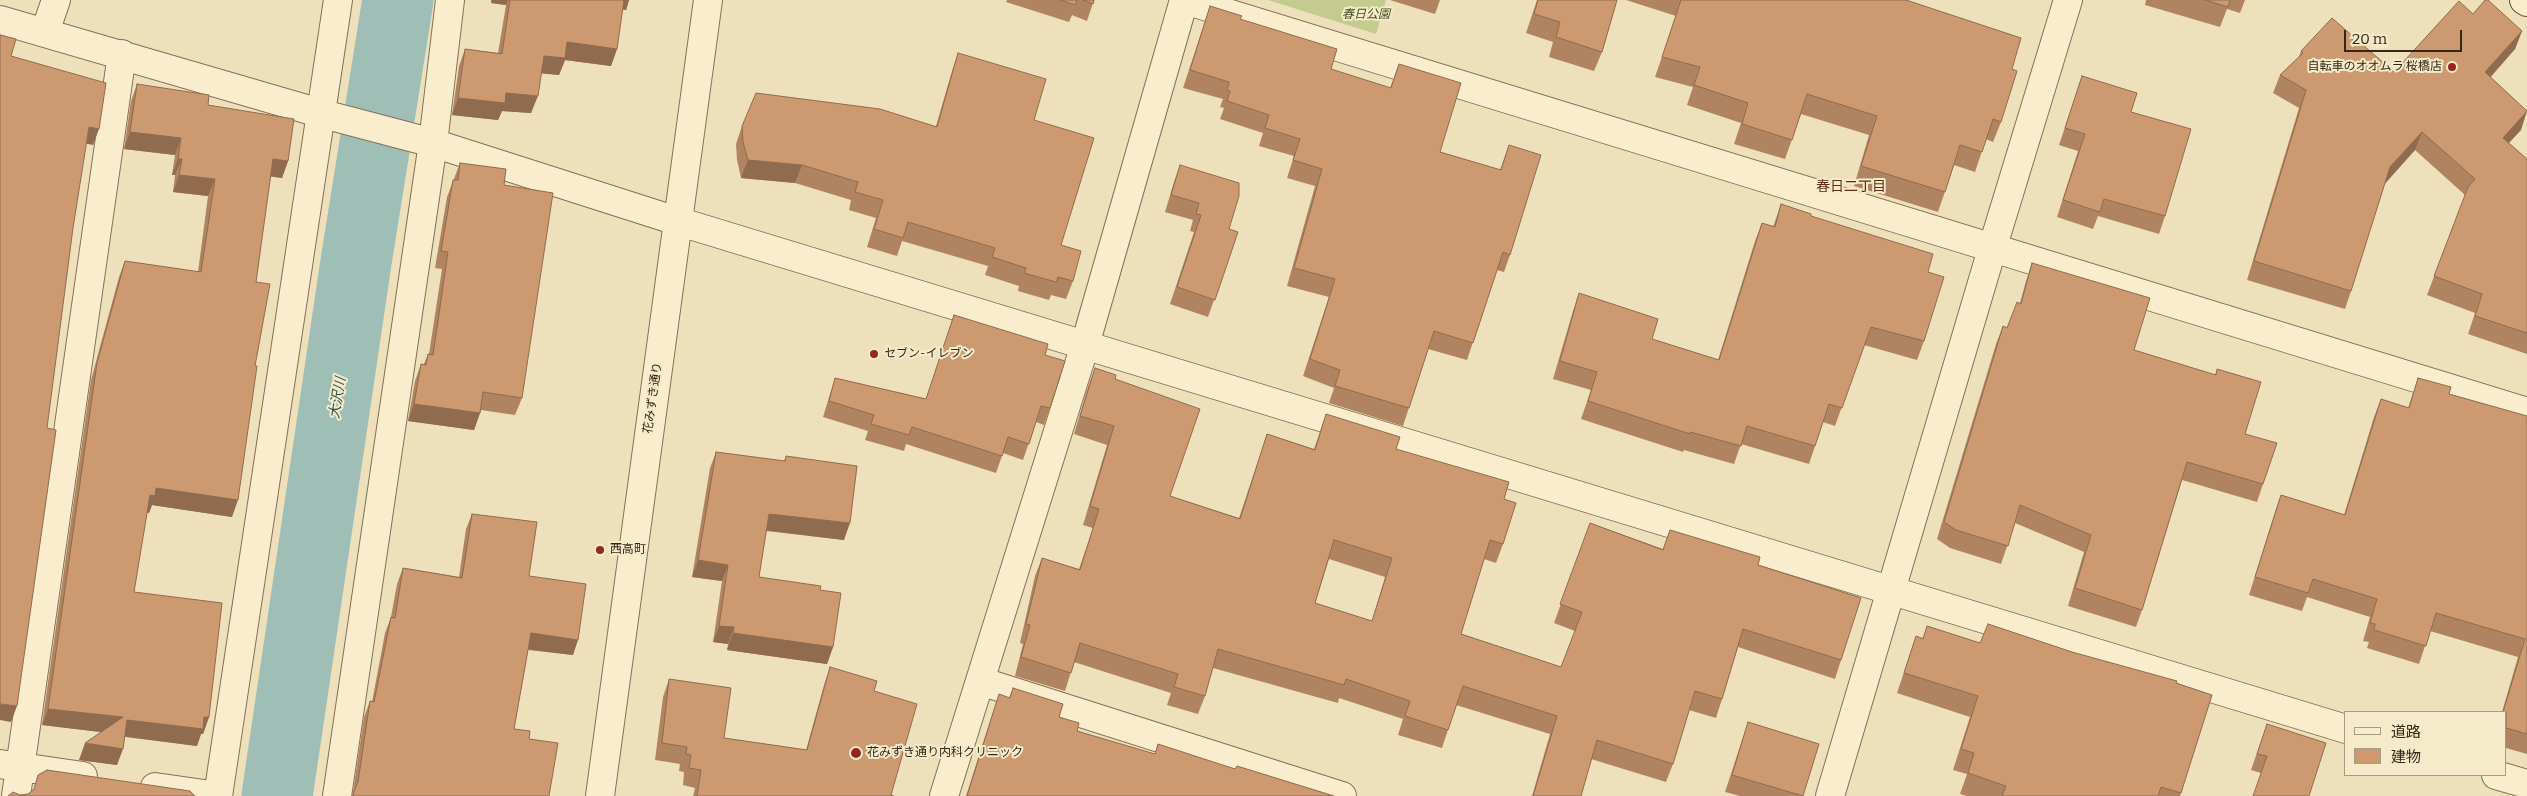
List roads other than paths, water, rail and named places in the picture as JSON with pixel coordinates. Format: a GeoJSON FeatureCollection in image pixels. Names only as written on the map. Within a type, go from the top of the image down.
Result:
{"type":"FeatureCollection","features":[{"type":"Feature","properties":{"kind":"street"},"geometry":{"type":"LineString","coordinates":[[45,32],[56,0]]}},
{"type":"Feature","properties":{"kind":"street"},"geometry":{"type":"LineString","coordinates":[[10,766],[218,796],[338,0]]}},
{"type":"Feature","properties":{"kind":"street"},"geometry":{"type":"LineString","coordinates":[[337,796],[432,143],[450,0]]}},
{"type":"Feature","properties":{"kind":"street","name":"花みずき通り"},"geometry":{"type":"LineString","coordinates":[[600,796],[708,0]]}},
{"type":"Feature","properties":{"kind":"street"},"geometry":{"type":"LineString","coordinates":[[944,796],[1085,345],[1185,0],[1993,246],[2527,412]]}},
{"type":"Feature","properties":{"kind":"street"},"geometry":{"type":"LineString","coordinates":[[1830,796],[1890,589],[2068,0]]}},
{"type":"Feature","properties":{"kind":"street"},"geometry":{"type":"LineString","coordinates":[[0,20],[122,54],[322,114],[432,143],[677,221],[2344,728]]}},
{"type":"Feature","properties":{"kind":"street"},"geometry":{"type":"LineString","coordinates":[[16,796],[10,766],[122,54]]}},
{"type":"Feature","properties":{"kind":"street"},"geometry":{"type":"LineString","coordinates":[[980,681],[1342,796]]}},
{"type":"Feature","properties":{"kind":"street"},"geometry":{"type":"LineString","coordinates":[[2499,776],[2527,784]]}},
{"type":"Feature","properties":{"kind":"waterway","name":"大沢川"},"geometry":{"type":"LineString","coordinates":[[277,796],[356,262],[398,0]]}},
{"type":"Feature","properties":{"kind":"place","name":"自転車のオオムラ 桜橋店"},"geometry":{"type":"Point","coordinates":[2452,67]}},
{"type":"Feature","properties":{"kind":"place","name":"セブン-イレブン"},"geometry":{"type":"Point","coordinates":[874,354]}},
{"type":"Feature","properties":{"kind":"place","name":"西高町"},"geometry":{"type":"Point","coordinates":[600,550]}},
{"type":"Feature","properties":{"kind":"place","name":"花みずき通り内科クリニック"},"geometry":{"type":"Point","coordinates":[856,753]}},
{"type":"Feature","properties":{"kind":"district","name":"春日二丁目"},"geometry":{"type":"Point","coordinates":[1851,187]}},
{"type":"Feature","properties":{"kind":"park label","name":"春日公園"},"geometry":{"type":"Point","coordinates":[1366,15]}}]}
